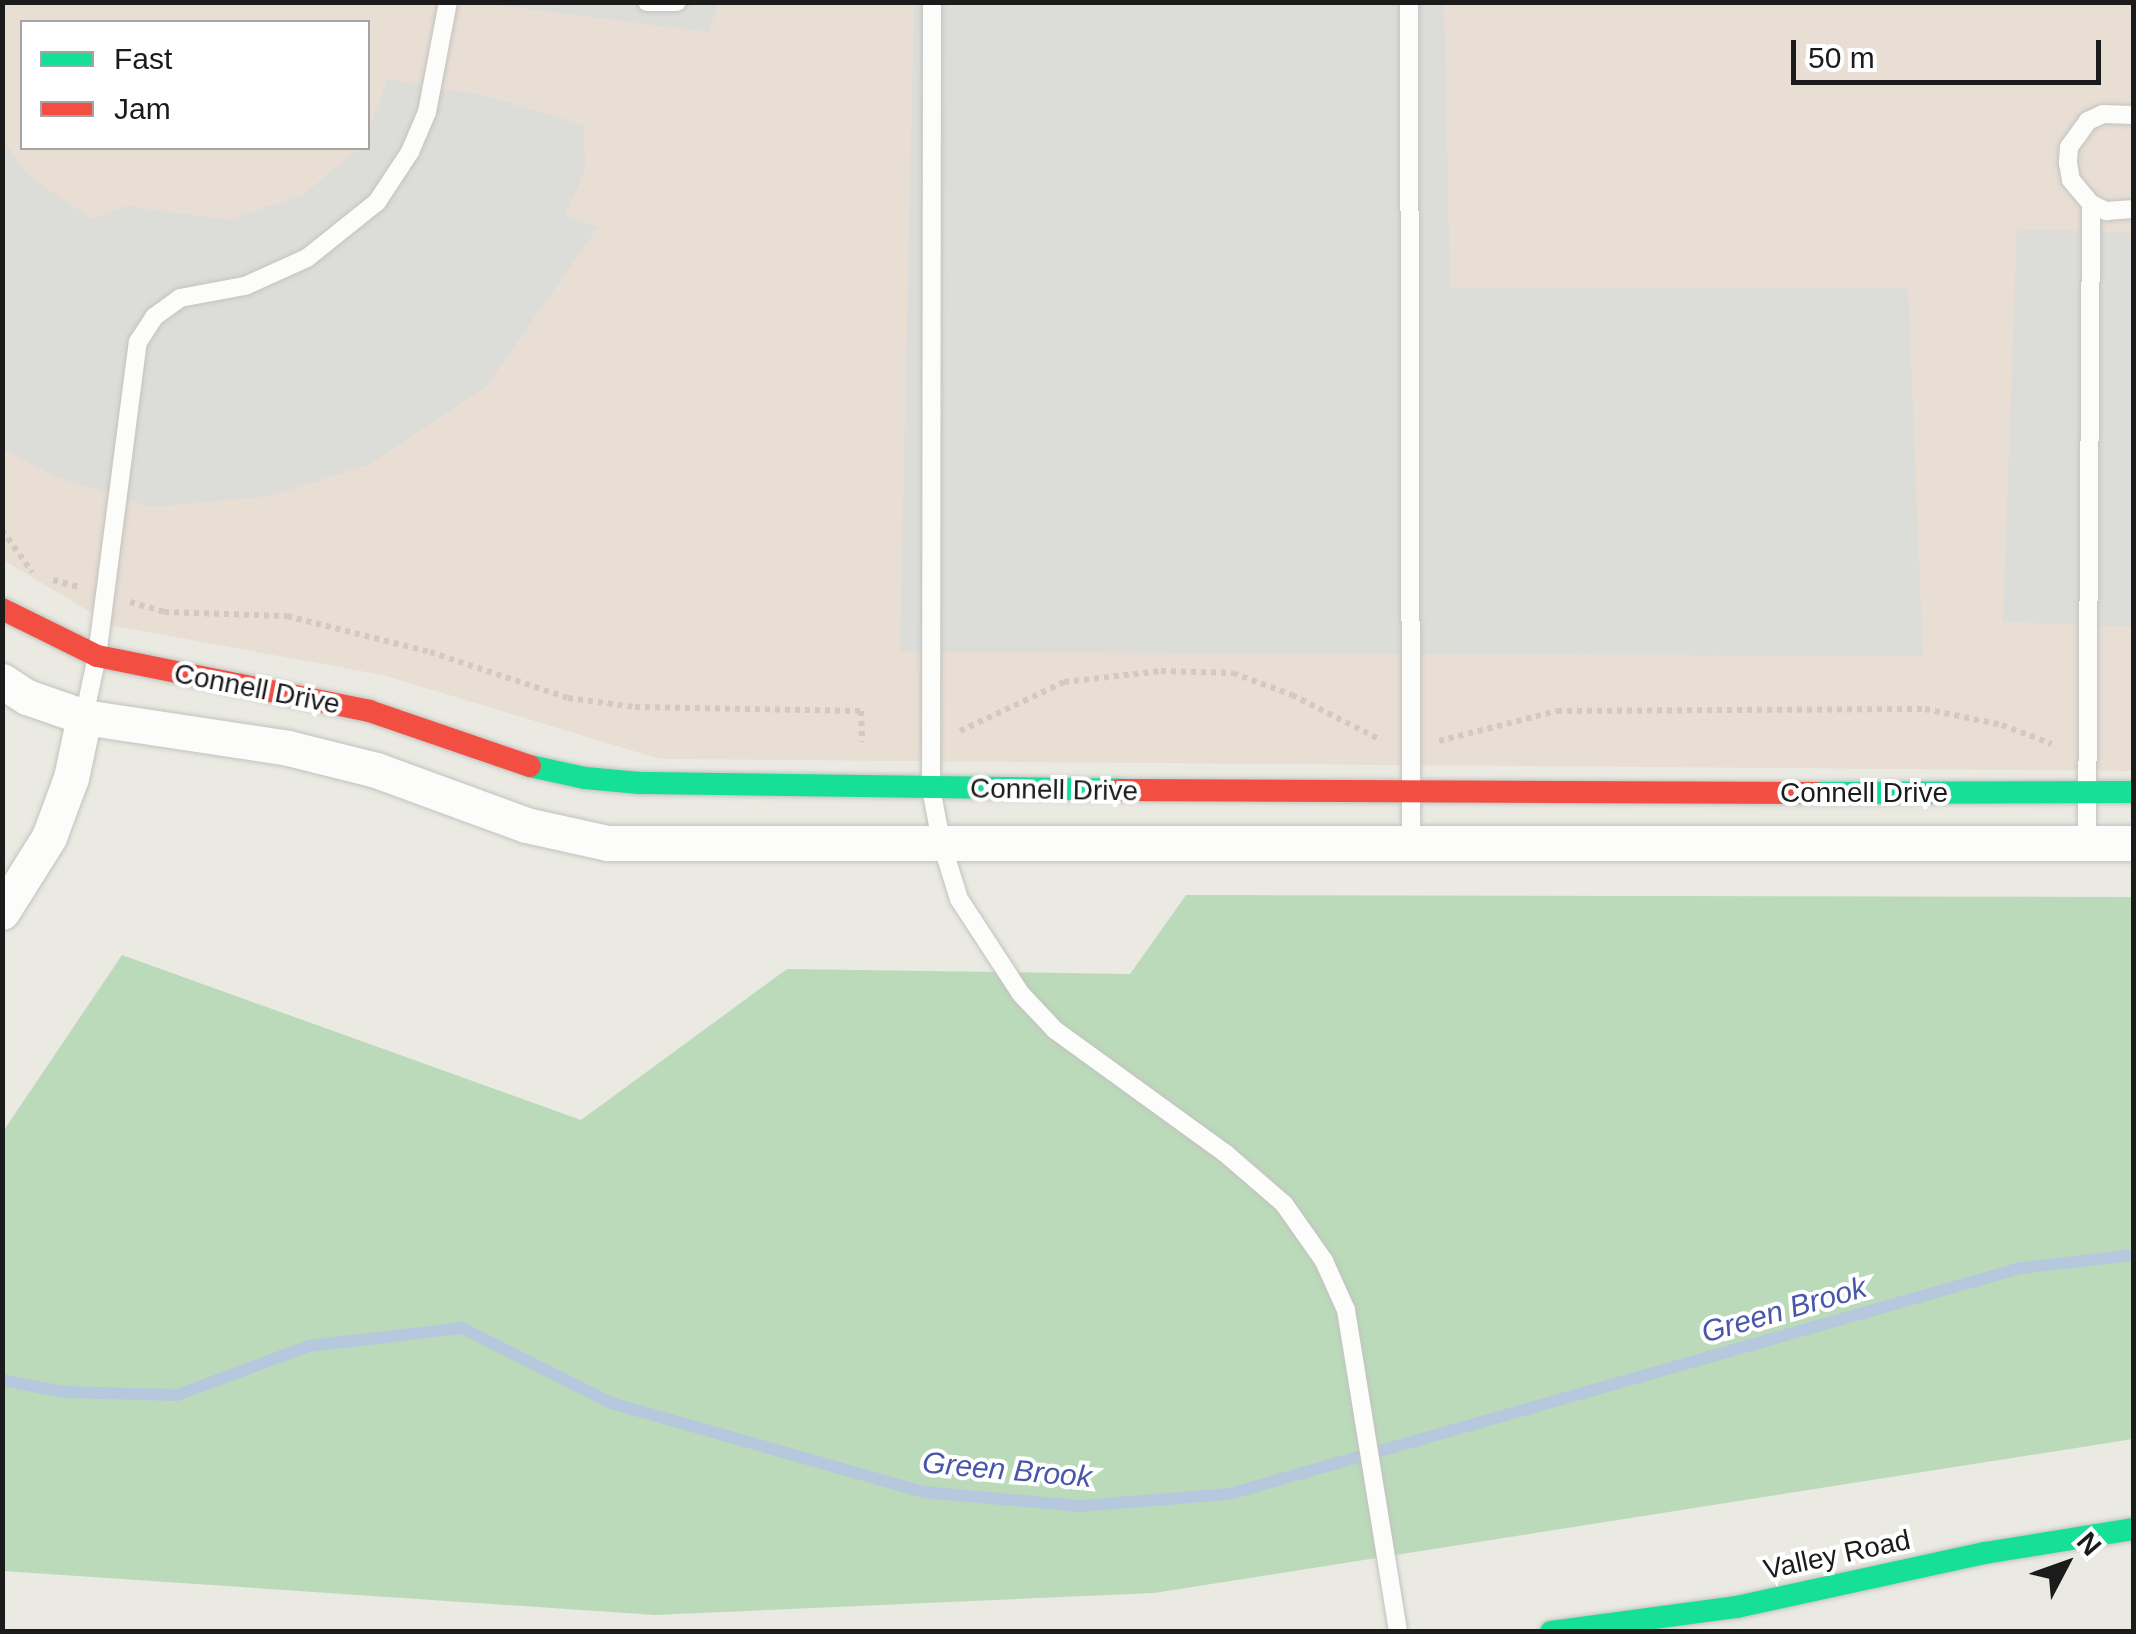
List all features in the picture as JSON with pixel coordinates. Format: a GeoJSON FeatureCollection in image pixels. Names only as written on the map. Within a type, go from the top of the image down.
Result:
{"type":"FeatureCollection","features":[{"type":"Feature","properties":{"kind":"street","name":"Connell Drive"},"geometry":{"type":"LineString","coordinates":[[2,609],[97,656],[369,711],[470,747],[586,778],[931,788],[1413,794],[2134,792]]}},
{"type":"Feature","properties":{"kind":"street","name":"Connell Drive"},"geometry":{"type":"LineString","coordinates":[[2,681],[27,697],[84,717],[212,734],[323,757],[376,770],[526,825],[608,843],[2134,843]]}},
{"type":"Feature","properties":{"kind":"street"},"geometry":{"type":"LineString","coordinates":[[2,912],[49,837],[71,778],[84,717]]}},
{"type":"Feature","properties":{"kind":"street","name":"Valley Road"},"geometry":{"type":"LineString","coordinates":[[1551,1632],[1738,1607],[1985,1554],[2134,1529]]}},
{"type":"Feature","properties":{"kind":"lane"},"geometry":{"type":"LineString","coordinates":[[84,717],[97,656],[138,342],[154,317],[180,298],[245,286],[307,258],[377,202],[410,152],[427,112],[448,2]]}},
{"type":"Feature","properties":{"kind":"lane"},"geometry":{"type":"LineString","coordinates":[[647,2],[677,2]]}},
{"type":"Feature","properties":{"kind":"lane"},"geometry":{"type":"LineString","coordinates":[[932,2],[931,788],[941,841],[959,899],[992,955],[1055,1030],[1225,1154],[1284,1204],[1324,1261],[1346,1310],[1398,1632]]}},
{"type":"Feature","properties":{"kind":"lane"},"geometry":{"type":"LineString","coordinates":[[1408,2],[1411,843]]}},
{"type":"Feature","properties":{"kind":"lane"},"geometry":{"type":"LineString","coordinates":[[2134,115],[2103,114],[2088,121],[2070,148],[2071,180],[2091,204],[2106,211],[2134,209]]}},
{"type":"Feature","properties":{"kind":"lane"},"geometry":{"type":"LineString","coordinates":[[2088,843],[2091,204]]}},
{"type":"Feature","properties":{"kind":"path"},"geometry":{"type":"LineString","coordinates":[[2,530],[34,574],[164,612],[287,616],[430,652],[568,698],[635,707],[862,711],[862,752]]}},
{"type":"Feature","properties":{"kind":"path"},"geometry":{"type":"LineString","coordinates":[[933,732],[960,732],[1064,682],[1162,671],[1232,673],[1292,695],[1380,740],[1437,742],[1557,711],[1925,710],[2002,725],[2054,744],[2088,746]]}},
{"type":"Feature","properties":{"kind":"shaded area"},"geometry":{"type":"Polygon","coordinates":[[[3,3],[2133,3],[2133,771],[660,759],[383,675],[114,626],[3,560],[3,3]]]}},
{"type":"Feature","properties":{"kind":"shaded area"},"geometry":{"type":"Polygon","coordinates":[[[480,3],[719,3],[708,32],[480,3]]]}},
{"type":"Feature","properties":{"kind":"shaded area"},"geometry":{"type":"Polygon","coordinates":[[[914,3],[1444,3],[1450,288],[1908,288],[1923,656],[900,652],[914,3]]]}},
{"type":"Feature","properties":{"kind":"shaded area"},"geometry":{"type":"Polygon","coordinates":[[[388,79],[486,96],[584,125],[585,171],[565,215],[598,227],[486,387],[370,464],[271,496],[152,507],[56,477],[3,449],[2,138],[27,175],[92,219],[127,206],[228,220],[303,195],[357,150],[370,150],[370,126],[388,79]]]}},
{"type":"Feature","properties":{"kind":"shaded area"},"geometry":{"type":"Polygon","coordinates":[[[2017,229],[2133,233],[2133,627],[2003,622],[2017,229]]]}},
{"type":"Feature","properties":{"kind":"green space"},"geometry":{"type":"Polygon","coordinates":[[[1186,895],[2133,897],[2133,1439],[1154,1593],[655,1615],[3,1571],[2,1133],[122,955],[581,1120],[787,969],[1130,974],[1186,895]]]}},
{"type":"Feature","properties":{"kind":"waterway","name":"Green Brook"},"geometry":{"type":"LineString","coordinates":[[2,1380],[64,1392],[177,1395],[309,1346],[462,1328],[611,1403],[923,1492],[1080,1506],[1229,1494],[2021,1268],[2134,1255]]}},
{"type":"Feature","properties":{"kind":"traffic: fast"},"geometry":{"type":"LineString","coordinates":[[530,766],[585,778],[640,783],[1119,790]]}},
{"type":"Feature","properties":{"kind":"traffic: fast"},"geometry":{"type":"LineString","coordinates":[[1816,793],[2134,792]]}},
{"type":"Feature","properties":{"kind":"traffic: fast"},"geometry":{"type":"LineString","coordinates":[[1551,1632],[1737,1607],[1985,1553],[2134,1529]]}},
{"type":"Feature","properties":{"kind":"traffic: jam"},"geometry":{"type":"LineString","coordinates":[[2,609],[97,656],[369,711],[530,766]]}},
{"type":"Feature","properties":{"kind":"traffic: jam"},"geometry":{"type":"LineString","coordinates":[[1119,790],[1816,793]]}}]}
